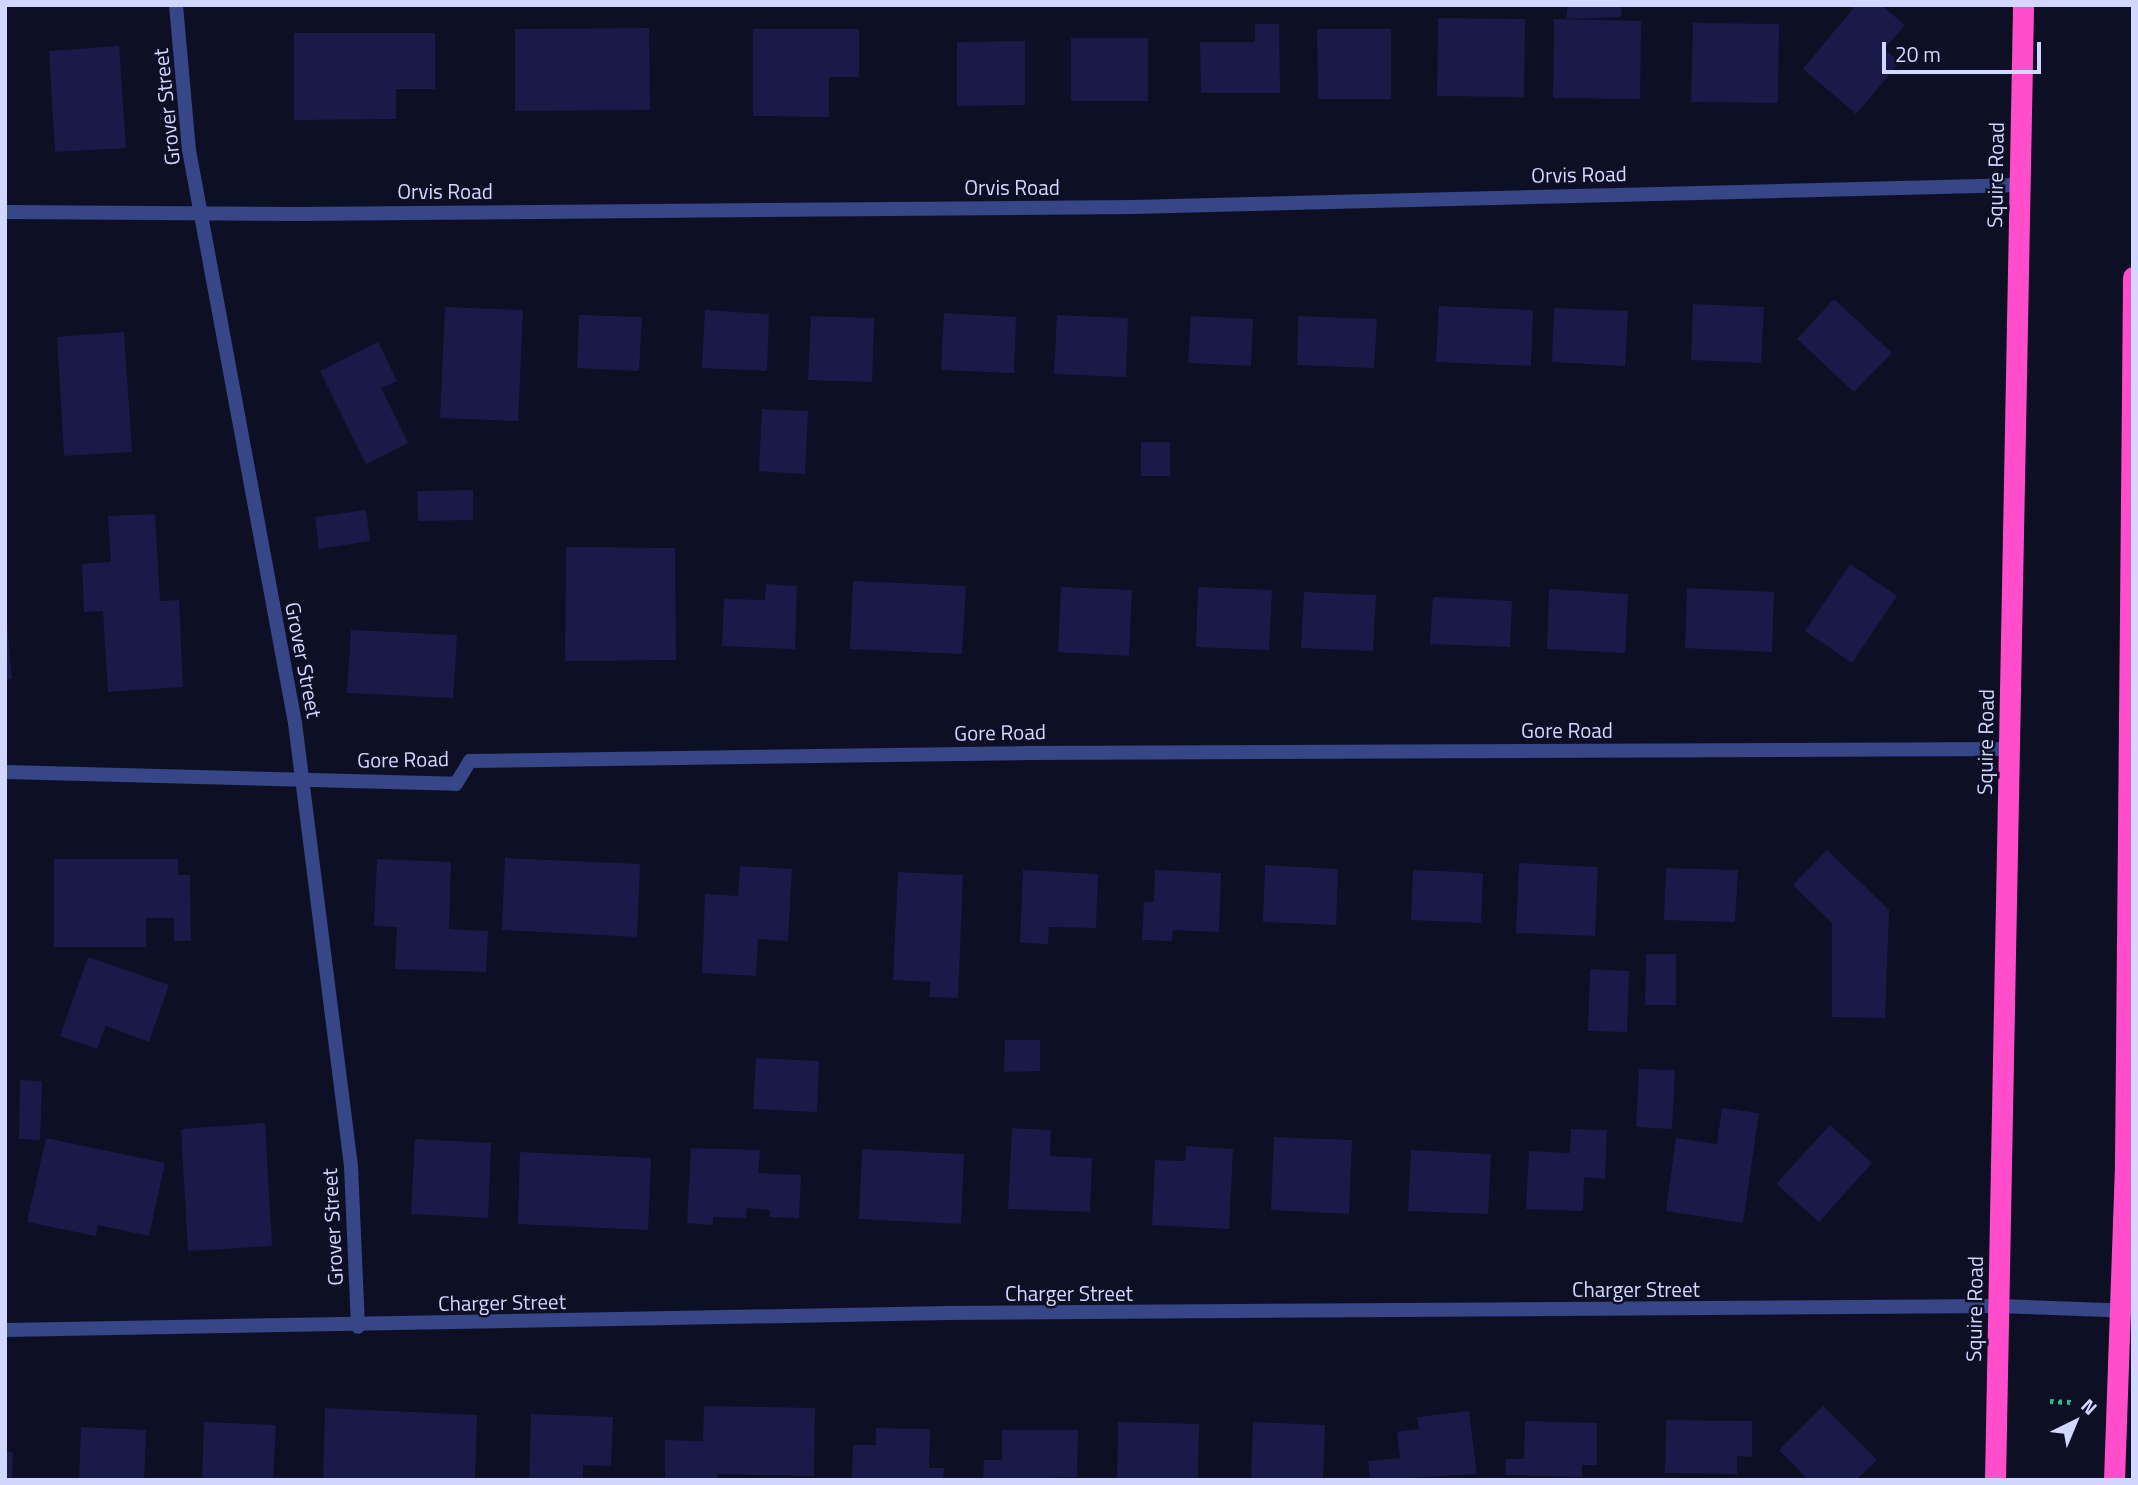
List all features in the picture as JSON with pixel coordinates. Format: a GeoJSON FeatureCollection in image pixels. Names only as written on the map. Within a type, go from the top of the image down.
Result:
{"type":"FeatureCollection","features":[{"type":"Feature","properties":{"kind":"highway","name":"Squire Road"},"geometry":{"type":"LineString","coordinates":[[1995,1480],[2023,5]]}},
{"type":"Feature","properties":{"kind":"highway"},"geometry":{"type":"LineString","coordinates":[[2114,1480],[2127,1311],[2133,277]]}},
{"type":"Feature","properties":{"kind":"street","name":"Grover Street"},"geometry":{"type":"LineString","coordinates":[[176,5],[189,150],[303,780],[351,1166],[358,1327]]}},
{"type":"Feature","properties":{"kind":"street","name":"Orvis Road"},"geometry":{"type":"LineString","coordinates":[[5,212],[1133,207],[2020,185]]}},
{"type":"Feature","properties":{"kind":"street","name":"Gore Road"},"geometry":{"type":"LineString","coordinates":[[5,772],[456,784],[470,761],[1026,753],[2009,749]]}},
{"type":"Feature","properties":{"kind":"street","name":"Charger Street"},"geometry":{"type":"LineString","coordinates":[[5,1330],[358,1327],[947,1313],[1998,1306],[2127,1311]]}},
{"type":"Feature","properties":{"kind":"path"},"geometry":{"type":"LineString","coordinates":[[2050,1401],[2071,1402]]}},
{"type":"Feature","properties":{"kind":"building"},"geometry":{"type":"Polygon","coordinates":[[[1568,5],[1622,5],[1621,17],[1566,19],[1568,5]]]}},
{"type":"Feature","properties":{"kind":"building"},"geometry":{"type":"Polygon","coordinates":[[[1856,5],[1881,5],[1905,25],[1884,49],[1900,62],[1856,114],[1803,69],[1856,5]]]}},
{"type":"Feature","properties":{"kind":"building"},"geometry":{"type":"Polygon","coordinates":[[[1438,18],[1525,19],[1524,97],[1437,96],[1438,18]]]}},
{"type":"Feature","properties":{"kind":"building"},"geometry":{"type":"Polygon","coordinates":[[[1554,19],[1641,21],[1640,99],[1553,98],[1554,19]]]}},
{"type":"Feature","properties":{"kind":"building"},"geometry":{"type":"Polygon","coordinates":[[[1693,23],[1779,24],[1778,103],[1691,102],[1693,23]]]}},
{"type":"Feature","properties":{"kind":"building"},"geometry":{"type":"Polygon","coordinates":[[[1255,24],[1279,24],[1280,93],[1201,93],[1200,42],[1255,42],[1255,24]]]}},
{"type":"Feature","properties":{"kind":"building"},"geometry":{"type":"Polygon","coordinates":[[[649,28],[650,110],[515,111],[515,29],[649,28]]]}},
{"type":"Feature","properties":{"kind":"building"},"geometry":{"type":"Polygon","coordinates":[[[753,29],[859,29],[859,77],[829,77],[829,117],[753,116],[753,29]]]}},
{"type":"Feature","properties":{"kind":"building"},"geometry":{"type":"Polygon","coordinates":[[[1317,29],[1391,29],[1391,99],[1318,99],[1317,29]]]}},
{"type":"Feature","properties":{"kind":"building"},"geometry":{"type":"Polygon","coordinates":[[[294,33],[435,33],[435,89],[396,89],[396,119],[294,120],[294,33]]]}},
{"type":"Feature","properties":{"kind":"building"},"geometry":{"type":"Polygon","coordinates":[[[1071,38],[1148,38],[1148,101],[1071,101],[1071,38]]]}},
{"type":"Feature","properties":{"kind":"building"},"geometry":{"type":"Polygon","coordinates":[[[1025,41],[1025,105],[957,106],[957,42],[1025,41]]]}},
{"type":"Feature","properties":{"kind":"building"},"geometry":{"type":"Polygon","coordinates":[[[119,46],[126,148],[55,152],[49,51],[119,46]]]}},
{"type":"Feature","properties":{"kind":"building"},"geometry":{"type":"Polygon","coordinates":[[[1834,299],[1892,353],[1854,392],[1797,339],[1834,299]]]}},
{"type":"Feature","properties":{"kind":"building"},"geometry":{"type":"Polygon","coordinates":[[[1693,304],[1764,307],[1761,363],[1691,360],[1693,304]]]}},
{"type":"Feature","properties":{"kind":"building"},"geometry":{"type":"Polygon","coordinates":[[[1439,306],[1533,310],[1531,366],[1436,362],[1439,306]]]}},
{"type":"Feature","properties":{"kind":"building"},"geometry":{"type":"Polygon","coordinates":[[[445,307],[523,310],[518,421],[440,418],[445,307]]]}},
{"type":"Feature","properties":{"kind":"building"},"geometry":{"type":"Polygon","coordinates":[[[1554,308],[1628,311],[1625,366],[1552,362],[1554,308]]]}},
{"type":"Feature","properties":{"kind":"building"},"geometry":{"type":"Polygon","coordinates":[[[705,310],[769,314],[767,371],[702,368],[705,310]]]}},
{"type":"Feature","properties":{"kind":"building"},"geometry":{"type":"Polygon","coordinates":[[[944,313],[1016,317],[1014,373],[941,370],[944,313]]]}},
{"type":"Feature","properties":{"kind":"building"},"geometry":{"type":"Polygon","coordinates":[[[579,315],[642,317],[639,371],[577,368],[579,315]]]}},
{"type":"Feature","properties":{"kind":"building"},"geometry":{"type":"Polygon","coordinates":[[[1057,315],[1128,318],[1126,377],[1054,374],[1057,315]]]}},
{"type":"Feature","properties":{"kind":"building"},"geometry":{"type":"Polygon","coordinates":[[[811,316],[874,318],[872,382],[808,380],[811,316]]]}},
{"type":"Feature","properties":{"kind":"building"},"geometry":{"type":"Polygon","coordinates":[[[1191,316],[1253,319],[1251,366],[1188,363],[1191,316]]]}},
{"type":"Feature","properties":{"kind":"building"},"geometry":{"type":"Polygon","coordinates":[[[1298,316],[1377,319],[1374,368],[1297,365],[1298,316]]]}},
{"type":"Feature","properties":{"kind":"building"},"geometry":{"type":"Polygon","coordinates":[[[124,332],[132,452],[64,456],[57,337],[124,332]]]}},
{"type":"Feature","properties":{"kind":"building"},"geometry":{"type":"Polygon","coordinates":[[[378,342],[397,381],[381,388],[408,443],[366,464],[320,371],[378,342]]]}},
{"type":"Feature","properties":{"kind":"building"},"geometry":{"type":"Polygon","coordinates":[[[762,409],[808,411],[805,474],[759,471],[762,409]]]}},
{"type":"Feature","properties":{"kind":"building"},"geometry":{"type":"Polygon","coordinates":[[[1141,442],[1170,442],[1170,476],[1141,476],[1141,442]]]}},
{"type":"Feature","properties":{"kind":"building"},"geometry":{"type":"Polygon","coordinates":[[[473,490],[473,520],[418,521],[417,491],[473,490]]]}},
{"type":"Feature","properties":{"kind":"building"},"geometry":{"type":"Polygon","coordinates":[[[366,510],[370,541],[319,549],[315,517],[366,510]]]}},
{"type":"Feature","properties":{"kind":"building"},"geometry":{"type":"Polygon","coordinates":[[[155,514],[160,601],[179,600],[183,687],[108,692],[103,611],[84,612],[82,564],[111,562],[108,516],[155,514]]]}},
{"type":"Feature","properties":{"kind":"building"},"geometry":{"type":"Polygon","coordinates":[[[566,547],[675,548],[676,660],[565,661],[566,547]]]}},
{"type":"Feature","properties":{"kind":"building"},"geometry":{"type":"Polygon","coordinates":[[[1850,564],[1897,596],[1852,663],[1805,631],[1850,564]]]}},
{"type":"Feature","properties":{"kind":"building"},"geometry":{"type":"Polygon","coordinates":[[[853,581],[966,586],[962,654],[850,649],[853,581]]]}},
{"type":"Feature","properties":{"kind":"building"},"geometry":{"type":"Polygon","coordinates":[[[766,584],[797,586],[795,649],[722,646],[724,599],[765,600],[766,584]]]}},
{"type":"Feature","properties":{"kind":"building"},"geometry":{"type":"Polygon","coordinates":[[[1061,587],[1132,590],[1129,656],[1058,652],[1061,587]]]}},
{"type":"Feature","properties":{"kind":"building"},"geometry":{"type":"Polygon","coordinates":[[[1198,587],[1272,590],[1269,650],[1196,647],[1198,587]]]}},
{"type":"Feature","properties":{"kind":"building"},"geometry":{"type":"Polygon","coordinates":[[[1687,588],[1774,592],[1772,652],[1685,648],[1687,588]]]}},
{"type":"Feature","properties":{"kind":"building"},"geometry":{"type":"Polygon","coordinates":[[[1549,589],[1628,594],[1625,653],[1547,649],[1549,589]]]}},
{"type":"Feature","properties":{"kind":"building"},"geometry":{"type":"Polygon","coordinates":[[[1304,592],[1376,595],[1373,651],[1301,648],[1304,592]]]}},
{"type":"Feature","properties":{"kind":"building"},"geometry":{"type":"Polygon","coordinates":[[[1433,597],[1512,601],[1510,647],[1430,644],[1433,597]]]}},
{"type":"Feature","properties":{"kind":"building"},"geometry":{"type":"Polygon","coordinates":[[[5,599],[12,679],[5,680],[5,599]]]}},
{"type":"Feature","properties":{"kind":"building"},"geometry":{"type":"Polygon","coordinates":[[[351,630],[457,635],[453,698],[347,693],[351,630]]]}},
{"type":"Feature","properties":{"kind":"building"},"geometry":{"type":"Polygon","coordinates":[[[1827,850],[1889,910],[1885,1018],[1832,1017],[1832,923],[1793,885],[1827,850]]]}},
{"type":"Feature","properties":{"kind":"building"},"geometry":{"type":"Polygon","coordinates":[[[505,858],[640,864],[637,937],[502,930],[505,858]]]}},
{"type":"Feature","properties":{"kind":"building"},"geometry":{"type":"Polygon","coordinates":[[[54,859],[178,859],[178,875],[190,875],[191,941],[174,941],[174,918],[146,918],[146,947],[54,947],[54,859]]]}},
{"type":"Feature","properties":{"kind":"building"},"geometry":{"type":"Polygon","coordinates":[[[377,859],[451,862],[449,929],[488,931],[486,972],[395,969],[397,927],[374,926],[377,859]]]}},
{"type":"Feature","properties":{"kind":"building"},"geometry":{"type":"Polygon","coordinates":[[[1519,863],[1598,867],[1595,936],[1516,933],[1519,863]]]}},
{"type":"Feature","properties":{"kind":"building"},"geometry":{"type":"Polygon","coordinates":[[[1265,865],[1338,869],[1336,925],[1263,922],[1265,865]]]}},
{"type":"Feature","properties":{"kind":"building"},"geometry":{"type":"Polygon","coordinates":[[[740,866],[792,869],[788,941],[758,939],[756,976],[702,973],[705,894],[738,896],[740,866]]]}},
{"type":"Feature","properties":{"kind":"building"},"geometry":{"type":"Polygon","coordinates":[[[1666,868],[1738,870],[1735,922],[1664,920],[1666,868]]]}},
{"type":"Feature","properties":{"kind":"building"},"geometry":{"type":"Polygon","coordinates":[[[1023,870],[1098,874],[1096,928],[1049,927],[1048,944],[1020,943],[1023,870]]]}},
{"type":"Feature","properties":{"kind":"building"},"geometry":{"type":"Polygon","coordinates":[[[1155,870],[1221,873],[1219,932],[1173,930],[1172,941],[1142,940],[1144,902],[1154,902],[1155,870]]]}},
{"type":"Feature","properties":{"kind":"building"},"geometry":{"type":"Polygon","coordinates":[[[1413,870],[1483,873],[1481,923],[1411,920],[1413,870]]]}},
{"type":"Feature","properties":{"kind":"building"},"geometry":{"type":"Polygon","coordinates":[[[898,872],[963,875],[958,998],[929,997],[931,982],[893,980],[898,872]]]}},
{"type":"Feature","properties":{"kind":"building"},"geometry":{"type":"Polygon","coordinates":[[[1646,954],[1676,954],[1676,1005],[1645,1005],[1646,954]]]}},
{"type":"Feature","properties":{"kind":"building"},"geometry":{"type":"Polygon","coordinates":[[[88,957],[169,985],[149,1042],[106,1026],[97,1049],[60,1036],[88,957]]]}},
{"type":"Feature","properties":{"kind":"building"},"geometry":{"type":"Polygon","coordinates":[[[1590,969],[1629,971],[1627,1032],[1588,1031],[1590,969]]]}},
{"type":"Feature","properties":{"kind":"building"},"geometry":{"type":"Polygon","coordinates":[[[1005,1040],[1040,1040],[1040,1071],[1004,1072],[1005,1040]]]}},
{"type":"Feature","properties":{"kind":"building"},"geometry":{"type":"Polygon","coordinates":[[[756,1058],[819,1061],[817,1112],[753,1109],[756,1058]]]}},
{"type":"Feature","properties":{"kind":"building"},"geometry":{"type":"Polygon","coordinates":[[[1639,1069],[1675,1070],[1672,1129],[1636,1127],[1639,1069]]]}},
{"type":"Feature","properties":{"kind":"building"},"geometry":{"type":"Polygon","coordinates":[[[20,1080],[42,1081],[40,1140],[19,1139],[20,1080]]]}},
{"type":"Feature","properties":{"kind":"building"},"geometry":{"type":"Polygon","coordinates":[[[1722,1108],[1759,1113],[1743,1223],[1666,1211],[1676,1138],[1717,1144],[1722,1108]]]}},
{"type":"Feature","properties":{"kind":"building"},"geometry":{"type":"Polygon","coordinates":[[[265,1123],[272,1246],[188,1251],[181,1129],[265,1123]]]}},
{"type":"Feature","properties":{"kind":"building"},"geometry":{"type":"Polygon","coordinates":[[[1830,1125],[1872,1163],[1819,1222],[1776,1184],[1830,1125]]]}},
{"type":"Feature","properties":{"kind":"building"},"geometry":{"type":"Polygon","coordinates":[[[1012,1128],[1051,1130],[1050,1156],[1092,1158],[1090,1212],[1008,1209],[1012,1128]]]}},
{"type":"Feature","properties":{"kind":"building"},"geometry":{"type":"Polygon","coordinates":[[[1571,1129],[1607,1130],[1605,1179],[1584,1177],[1583,1211],[1526,1209],[1529,1151],[1570,1153],[1571,1129]]]}},
{"type":"Feature","properties":{"kind":"building"},"geometry":{"type":"Polygon","coordinates":[[[1274,1137],[1352,1140],[1349,1214],[1271,1210],[1274,1137]]]}},
{"type":"Feature","properties":{"kind":"building"},"geometry":{"type":"Polygon","coordinates":[[[46,1138],[165,1163],[149,1236],[98,1225],[96,1236],[27,1222],[46,1138]]]}},
{"type":"Feature","properties":{"kind":"building"},"geometry":{"type":"Polygon","coordinates":[[[415,1139],[491,1143],[488,1218],[411,1214],[415,1139]]]}},
{"type":"Feature","properties":{"kind":"building"},"geometry":{"type":"Polygon","coordinates":[[[1186,1146],[1233,1149],[1229,1229],[1152,1225],[1155,1160],[1185,1161],[1186,1146]]]}},
{"type":"Feature","properties":{"kind":"building"},"geometry":{"type":"Polygon","coordinates":[[[691,1148],[760,1150],[758,1173],[801,1175],[799,1218],[770,1217],[770,1210],[747,1208],[746,1218],[713,1217],[713,1225],[687,1223],[691,1148]]]}},
{"type":"Feature","properties":{"kind":"building"},"geometry":{"type":"Polygon","coordinates":[[[862,1149],[964,1154],[961,1224],[859,1219],[862,1149]]]}},
{"type":"Feature","properties":{"kind":"building"},"geometry":{"type":"Polygon","coordinates":[[[1411,1150],[1491,1154],[1488,1214],[1408,1211],[1411,1150]]]}},
{"type":"Feature","properties":{"kind":"building"},"geometry":{"type":"Polygon","coordinates":[[[520,1152],[651,1158],[648,1230],[518,1224],[520,1152]]]}},
{"type":"Feature","properties":{"kind":"building"},"geometry":{"type":"Polygon","coordinates":[[[704,1406],[815,1408],[814,1476],[717,1474],[717,1480],[665,1480],[665,1440],[703,1441],[704,1406]]]}},
{"type":"Feature","properties":{"kind":"building"},"geometry":{"type":"Polygon","coordinates":[[[1823,1406],[1877,1460],[1856,1480],[1808,1480],[1779,1450],[1823,1406]]]}},
{"type":"Feature","properties":{"kind":"building"},"geometry":{"type":"Polygon","coordinates":[[[325,1408],[477,1415],[475,1480],[323,1480],[325,1408]]]}},
{"type":"Feature","properties":{"kind":"building"},"geometry":{"type":"Polygon","coordinates":[[[1469,1411],[1477,1474],[1370,1480],[1368,1461],[1400,1458],[1397,1432],[1419,1429],[1417,1417],[1469,1411]]]}},
{"type":"Feature","properties":{"kind":"building"},"geometry":{"type":"Polygon","coordinates":[[[531,1414],[613,1417],[611,1466],[583,1465],[583,1480],[529,1480],[531,1414]]]}},
{"type":"Feature","properties":{"kind":"building"},"geometry":{"type":"Polygon","coordinates":[[[1666,1420],[1752,1421],[1752,1457],[1737,1456],[1737,1474],[1665,1473],[1666,1420]]]}},
{"type":"Feature","properties":{"kind":"building"},"geometry":{"type":"Polygon","coordinates":[[[1525,1421],[1597,1423],[1597,1465],[1582,1465],[1582,1477],[1505,1475],[1506,1459],[1524,1459],[1525,1421]]]}},
{"type":"Feature","properties":{"kind":"building"},"geometry":{"type":"Polygon","coordinates":[[[204,1422],[276,1425],[273,1480],[202,1480],[204,1422]]]}},
{"type":"Feature","properties":{"kind":"building"},"geometry":{"type":"Polygon","coordinates":[[[1118,1422],[1199,1424],[1198,1480],[1117,1480],[1118,1422]]]}},
{"type":"Feature","properties":{"kind":"building"},"geometry":{"type":"Polygon","coordinates":[[[1253,1422],[1325,1425],[1323,1480],[1251,1480],[1253,1422]]]}},
{"type":"Feature","properties":{"kind":"building"},"geometry":{"type":"Polygon","coordinates":[[[81,1427],[146,1430],[144,1480],[79,1480],[81,1427]]]}},
{"type":"Feature","properties":{"kind":"building"},"geometry":{"type":"Polygon","coordinates":[[[876,1428],[930,1429],[929,1468],[944,1468],[943,1480],[852,1480],[853,1445],[876,1445],[876,1428]]]}},
{"type":"Feature","properties":{"kind":"building"},"geometry":{"type":"Polygon","coordinates":[[[1002,1430],[1078,1430],[1077,1477],[983,1480],[984,1460],[1002,1460],[1002,1430]]]}},
{"type":"Feature","properties":{"kind":"building"},"geometry":{"type":"Polygon","coordinates":[[[5,1452],[13,1452],[12,1480],[5,1480],[5,1452]]]}}]}
